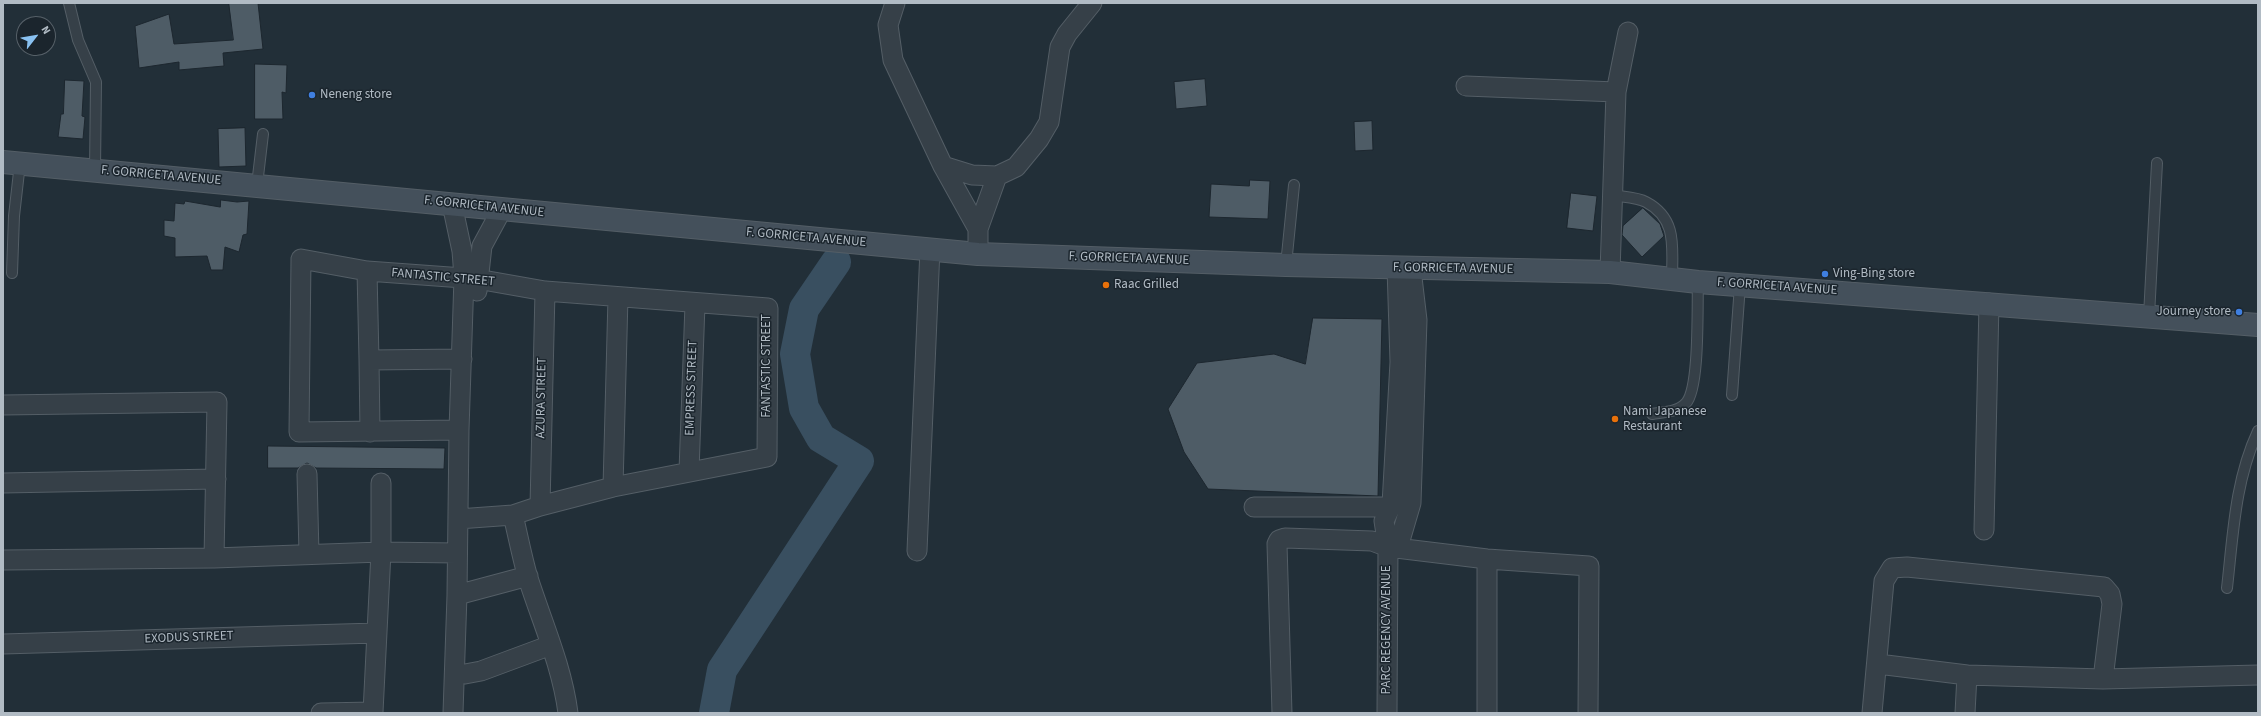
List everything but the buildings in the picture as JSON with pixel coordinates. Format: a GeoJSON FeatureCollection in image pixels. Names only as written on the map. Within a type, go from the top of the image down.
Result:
{"type":"FeatureCollection","features":[{"type":"Feature","properties":{"kind":"main road","name":"F. GORRICETA AVENUE"},"geometry":{"type":"LineString","coordinates":[[12,162],[978,254],[1286,265],[1610,272],[1698,282],[1989,303],[2258,325]]}},
{"type":"Feature","properties":{"kind":"street"},"geometry":{"type":"LineString","coordinates":[[895,3],[888,25],[893,60],[943,166],[978,230]]}},
{"type":"Feature","properties":{"kind":"street"},"geometry":{"type":"LineString","coordinates":[[943,166],[972,175],[997,176],[1016,167],[1049,122],[1060,47],[1067,34],[1092,3]]}},
{"type":"Feature","properties":{"kind":"street"},"geometry":{"type":"LineString","coordinates":[[1610,272],[1616,92],[1628,32]]}},
{"type":"Feature","properties":{"kind":"street"},"geometry":{"type":"LineString","coordinates":[[1466,86],[1616,92]]}},
{"type":"Feature","properties":{"kind":"street"},"geometry":{"type":"LineString","coordinates":[[978,254],[978,230],[997,176]]}},
{"type":"Feature","properties":{"kind":"street"},"geometry":{"type":"LineString","coordinates":[[452,204],[462,251],[471,278],[463,519],[462,594],[465,674],[464,713]]}},
{"type":"Feature","properties":{"kind":"street"},"geometry":{"type":"LineString","coordinates":[[453,713],[462,594],[457,553],[463,519],[459,430],[462,359],[471,278],[482,246],[502,209]]}},
{"type":"Feature","properties":{"kind":"street"},"geometry":{"type":"LineString","coordinates":[[917,552],[930,249]]}},
{"type":"Feature","properties":{"kind":"street","name":"FANTASTIC STREET"},"geometry":{"type":"LineString","coordinates":[[459,430],[299,432],[300,261],[305,258],[367,271],[471,278],[544,291],[695,304],[768,308],[767,457],[689,471]]}},
{"type":"Feature","properties":{"kind":"street"},"geometry":{"type":"LineString","coordinates":[[1388,546],[1401,537],[1411,503],[1404,268]]}},
{"type":"Feature","properties":{"kind":"street"},"geometry":{"type":"LineString","coordinates":[[367,271],[370,432]]}},
{"type":"Feature","properties":{"kind":"street","name":"AZURA STREET"},"geometry":{"type":"LineString","coordinates":[[540,506],[544,291]]}},
{"type":"Feature","properties":{"kind":"street"},"geometry":{"type":"LineString","coordinates":[[613,487],[618,297]]}},
{"type":"Feature","properties":{"kind":"street"},"geometry":{"type":"LineString","coordinates":[[1984,530],[1989,303]]}},
{"type":"Feature","properties":{"kind":"street","name":"EMPRESS STREET"},"geometry":{"type":"LineString","coordinates":[[689,471],[695,304]]}},
{"type":"Feature","properties":{"kind":"street"},"geometry":{"type":"LineString","coordinates":[[1387,505],[1386,368],[1388,352],[1393,348],[1407,348]]}},
{"type":"Feature","properties":{"kind":"street"},"geometry":{"type":"LineString","coordinates":[[369,360],[462,359]]}},
{"type":"Feature","properties":{"kind":"street"},"geometry":{"type":"LineString","coordinates":[[3,405],[217,402],[214,558]]}},
{"type":"Feature","properties":{"kind":"street"},"geometry":{"type":"LineString","coordinates":[[463,519],[513,515],[540,506],[613,487],[689,471]]}},
{"type":"Feature","properties":{"kind":"street"},"geometry":{"type":"LineString","coordinates":[[307,474],[309,554]]}},
{"type":"Feature","properties":{"kind":"street"},"geometry":{"type":"LineString","coordinates":[[3,483],[216,479]]}},
{"type":"Feature","properties":{"kind":"street"},"geometry":{"type":"LineString","coordinates":[[321,713],[373,712],[381,552],[381,483]]}},
{"type":"Feature","properties":{"kind":"street"},"geometry":{"type":"LineString","coordinates":[[1254,507],[1387,505],[1411,503]]}},
{"type":"Feature","properties":{"kind":"street","name":"PARC REGENCY AVENUE"},"geometry":{"type":"LineString","coordinates":[[1386,713],[1388,546],[1384,521],[1387,505]]}},
{"type":"Feature","properties":{"kind":"street"},"geometry":{"type":"LineString","coordinates":[[513,515],[528,576],[551,645],[566,699],[568,713]]}},
{"type":"Feature","properties":{"kind":"street"},"geometry":{"type":"LineString","coordinates":[[1282,713],[1277,544],[1279,540],[1372,541],[1388,546],[1487,559],[1589,566],[1588,713]]}},
{"type":"Feature","properties":{"kind":"street"},"geometry":{"type":"LineString","coordinates":[[3,560],[214,558],[381,552],[457,553]]}},
{"type":"Feature","properties":{"kind":"street"},"geometry":{"type":"LineString","coordinates":[[1487,559],[1487,713]]}},
{"type":"Feature","properties":{"kind":"street"},"geometry":{"type":"LineString","coordinates":[[1872,713],[1878,664],[1884,581],[1892,568],[1907,567],[2104,587],[2110,594],[2112,604],[2103,679]]}},
{"type":"Feature","properties":{"kind":"street"},"geometry":{"type":"LineString","coordinates":[[462,594],[528,576]]}},
{"type":"Feature","properties":{"kind":"street","name":"EXODUS STREET"},"geometry":{"type":"LineString","coordinates":[[3,644],[376,633]]}},
{"type":"Feature","properties":{"kind":"street"},"geometry":{"type":"LineString","coordinates":[[465,674],[481,671],[551,645]]}},
{"type":"Feature","properties":{"kind":"street"},"geometry":{"type":"LineString","coordinates":[[1878,664],[1967,675],[2103,679],[2258,675]]}},
{"type":"Feature","properties":{"kind":"street"},"geometry":{"type":"LineString","coordinates":[[1965,713],[1967,675]]}},
{"type":"Feature","properties":{"kind":"lane"},"geometry":{"type":"LineString","coordinates":[[69,3],[78,40],[96,82],[95,170]]}},
{"type":"Feature","properties":{"kind":"lane"},"geometry":{"type":"LineString","coordinates":[[257,185],[263,134]]}},
{"type":"Feature","properties":{"kind":"lane"},"geometry":{"type":"LineString","coordinates":[[12,162],[14,216],[12,273]]}},
{"type":"Feature","properties":{"kind":"lane"},"geometry":{"type":"LineString","coordinates":[[2149,316],[2157,163]]}},
{"type":"Feature","properties":{"kind":"lane"},"geometry":{"type":"LineString","coordinates":[[1286,265],[1294,185]]}},
{"type":"Feature","properties":{"kind":"lane"},"geometry":{"type":"LineString","coordinates":[[1612,196],[1646,201],[1667,219],[1672,233],[1672,279]]}},
{"type":"Feature","properties":{"kind":"lane"},"geometry":{"type":"LineString","coordinates":[[1652,414],[1679,409],[1687,402],[1692,388],[1695,373],[1698,282]]}},
{"type":"Feature","properties":{"kind":"lane"},"geometry":{"type":"LineString","coordinates":[[1732,395],[1740,285]]}},
{"type":"Feature","properties":{"kind":"lane"},"geometry":{"type":"LineString","coordinates":[[2227,588],[2238,493],[2248,454],[2258,431]]}},
{"type":"Feature","properties":{"kind":"waterway"},"geometry":{"type":"LineString","coordinates":[[714,713],[722,670],[859,461],[821,438],[804,408],[795,354],[804,309],[836,262]]}},
{"type":"Feature","properties":{"kind":"place","name":"Neneng store"},"geometry":{"type":"Point","coordinates":[312,95]}},
{"type":"Feature","properties":{"kind":"place","name":"Ving-Bing store"},"geometry":{"type":"Point","coordinates":[1825,274]}},
{"type":"Feature","properties":{"kind":"place","name":"Raac Grilled"},"geometry":{"type":"Point","coordinates":[1106,285]}},
{"type":"Feature","properties":{"kind":"place","name":"Journey store"},"geometry":{"type":"Point","coordinates":[2239,312]}},
{"type":"Feature","properties":{"kind":"place","name":"Nami Japanese Restaurant"},"geometry":{"type":"Point","coordinates":[1615,419]}}]}
